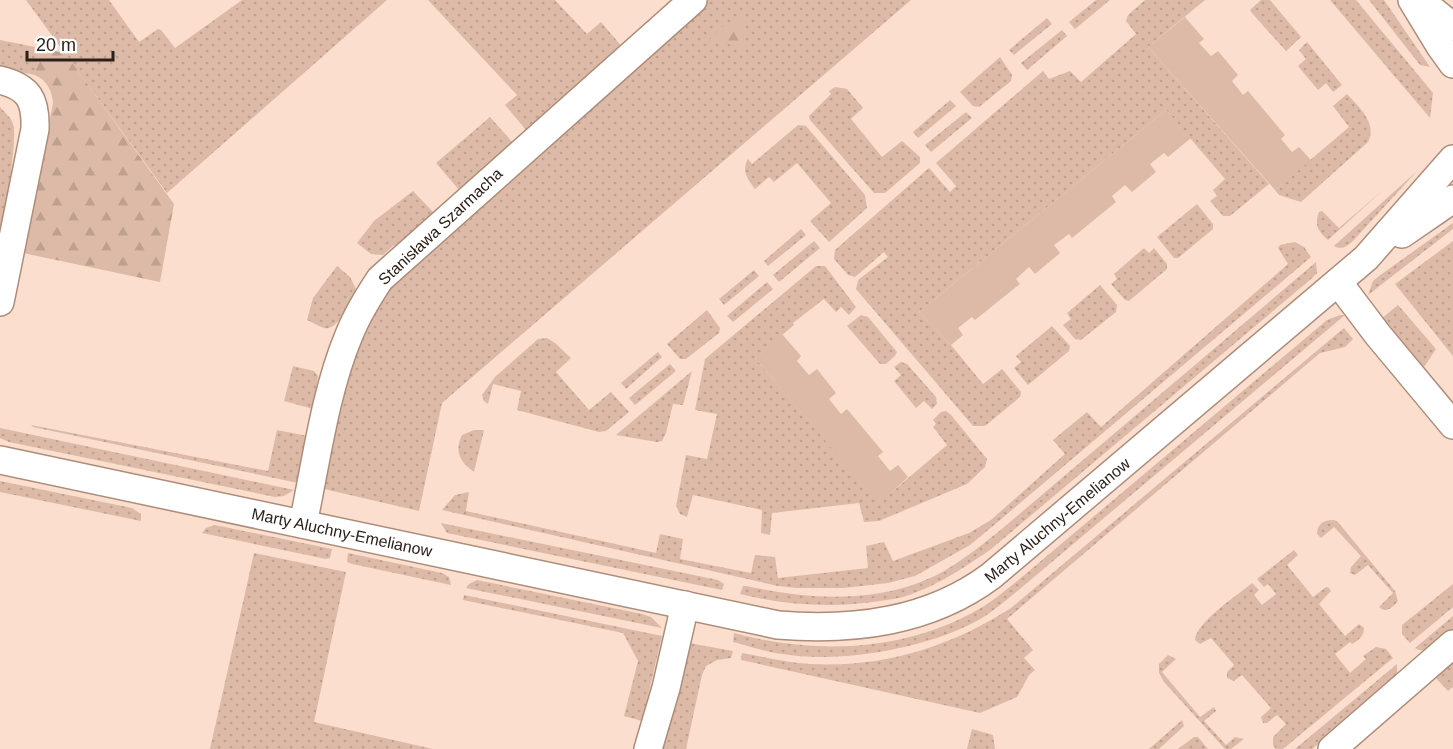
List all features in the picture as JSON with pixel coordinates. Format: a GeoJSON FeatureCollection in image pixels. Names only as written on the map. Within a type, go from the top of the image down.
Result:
{"type":"FeatureCollection","features":[{"type":"Feature","properties":{"kind":"street","name":"Stanisława Szarmacha"},"geometry":{"type":"LineString","coordinates":[[303,524],[335,373],[349,334],[380,279],[393,265],[693,0]]}},
{"type":"Feature","properties":{"kind":"street"},"geometry":{"type":"LineString","coordinates":[[1413,0],[1453,64]]}},
{"type":"Feature","properties":{"kind":"street"},"geometry":{"type":"LineString","coordinates":[[1420,0],[1453,27]]}},
{"type":"Feature","properties":{"kind":"street"},"geometry":{"type":"LineString","coordinates":[[0,80],[12,83],[29,96],[35,116],[35,129],[0,302]]}},
{"type":"Feature","properties":{"kind":"street","name":"Marty Aluchny-Emelianow"},"geometry":{"type":"LineString","coordinates":[[1366,258],[1453,159]]}},
{"type":"Feature","properties":{"kind":"street","name":"Marty Aluchny-Emelianow"},"geometry":{"type":"LineString","coordinates":[[0,460],[778,625],[815,628],[890,621],[919,614],[975,588],[1366,258],[1453,199]]}},
{"type":"Feature","properties":{"kind":"street"},"geometry":{"type":"LineString","coordinates":[[1338,282],[1378,335],[1453,424]]}},
{"type":"Feature","properties":{"kind":"street"},"geometry":{"type":"LineString","coordinates":[[648,749],[666,688],[685,605]]}},
{"type":"Feature","properties":{"kind":"street"},"geometry":{"type":"LineString","coordinates":[[1332,749],[1453,644]]}},
{"type":"Feature","properties":{"kind":"green space"},"geometry":{"type":"Polygon","coordinates":[[[26,0],[109,0],[139,42],[158,29],[175,48],[242,0],[387,0],[167,193],[26,0]]]}},
{"type":"Feature","properties":{"kind":"green space"},"geometry":{"type":"Polygon","coordinates":[[[428,0],[555,0],[587,34],[601,22],[623,48],[527,131],[505,105],[517,95],[428,0]]]}},
{"type":"Feature","properties":{"kind":"green space"},"geometry":{"type":"Polygon","coordinates":[[[702,0],[911,0],[442,403],[419,511],[324,489],[345,382],[369,319],[394,282],[702,0]]]}},
{"type":"Feature","properties":{"kind":"green space"},"geometry":{"type":"Polygon","coordinates":[[[1096,0],[1110,0],[1075,29],[1069,22],[1096,0]]]}},
{"type":"Feature","properties":{"kind":"green space"},"geometry":{"type":"Polygon","coordinates":[[[1145,0],[1205,0],[1148,47],[1269,184],[1230,216],[1223,216],[1210,201],[1217,196],[1213,190],[1225,179],[1166,110],[919,312],[951,345],[983,384],[1002,369],[1021,392],[1020,397],[985,426],[973,426],[856,289],[858,280],[888,257],[884,252],[855,277],[848,275],[834,259],[835,250],[929,168],[950,192],[956,186],[936,163],[1043,71],[1049,79],[1070,71],[1081,82],[1136,34],[1126,21],[1128,15],[1145,0]]]}},
{"type":"Feature","properties":{"kind":"green space"},"geometry":{"type":"Polygon","coordinates":[[[1261,0],[1270,0],[1301,37],[1286,51],[1250,10],[1261,0]]]}},
{"type":"Feature","properties":{"kind":"green space"},"geometry":{"type":"Polygon","coordinates":[[[1330,0],[1356,0],[1433,93],[1430,118],[1330,0]]]}},
{"type":"Feature","properties":{"kind":"green space"},"geometry":{"type":"Polygon","coordinates":[[[1369,0],[1384,0],[1430,67],[1420,65],[1369,0]]]}},
{"type":"Feature","properties":{"kind":"green space"},"geometry":{"type":"Polygon","coordinates":[[[746,12],[742,42],[745,49],[726,43],[707,43],[720,28],[746,12]]]}},
{"type":"Feature","properties":{"kind":"green space"},"geometry":{"type":"Polygon","coordinates":[[[1185,17],[1204,39],[1199,43],[1211,56],[1218,51],[1238,75],[1232,81],[1243,95],[1248,91],[1285,135],[1281,139],[1292,152],[1299,147],[1311,160],[1275,190],[1148,47],[1185,17]]]}},
{"type":"Feature","properties":{"kind":"green space"},"geometry":{"type":"Polygon","coordinates":[[[1047,18],[1052,24],[1014,55],[1009,50],[1047,18]]]}},
{"type":"Feature","properties":{"kind":"green space"},"geometry":{"type":"Polygon","coordinates":[[[1062,30],[1067,36],[1027,70],[1021,63],[1062,30]]]}},
{"type":"Feature","properties":{"kind":"green space"},"geometry":{"type":"Polygon","coordinates":[[[0,40],[40,48],[35,75],[0,68],[0,40]]]}},
{"type":"Feature","properties":{"kind":"green space"},"geometry":{"type":"Polygon","coordinates":[[[1307,42],[1342,85],[1333,92],[1326,83],[1318,90],[1298,66],[1306,59],[1299,50],[1307,42]]]}},
{"type":"Feature","properties":{"kind":"green space"},"geometry":{"type":"Polygon","coordinates":[[[40,48],[65,53],[174,204],[160,282],[23,253],[53,103],[48,86],[35,75],[40,48]]]}},
{"type":"Feature","properties":{"kind":"green space"},"geometry":{"type":"Polygon","coordinates":[[[1000,57],[1012,75],[1011,81],[979,107],[973,106],[960,92],[1000,57]]]}},
{"type":"Feature","properties":{"kind":"green space"},"geometry":{"type":"Polygon","coordinates":[[[835,87],[847,89],[863,108],[851,119],[882,157],[902,141],[920,157],[920,163],[885,193],[874,193],[810,120],[809,116],[835,87]]]}},
{"type":"Feature","properties":{"kind":"green space"},"geometry":{"type":"Polygon","coordinates":[[[1347,94],[1362,110],[1369,122],[1371,129],[1368,142],[1301,202],[1279,195],[1275,190],[1349,127],[1333,106],[1347,94]]]}},
{"type":"Feature","properties":{"kind":"green space"},"geometry":{"type":"Polygon","coordinates":[[[950,100],[956,106],[918,138],[913,132],[950,100]]]}},
{"type":"Feature","properties":{"kind":"green space"},"geometry":{"type":"Polygon","coordinates":[[[0,107],[11,119],[14,127],[14,143],[5,228],[0,250],[0,107]]]}},
{"type":"Feature","properties":{"kind":"green space"},"geometry":{"type":"Polygon","coordinates":[[[1166,110],[1191,138],[1168,157],[1164,153],[1150,164],[1156,172],[1132,192],[1125,185],[1112,196],[1116,202],[1072,238],[1069,234],[1054,245],[1060,253],[1035,274],[1029,267],[1016,279],[1020,284],[975,320],[972,317],[958,328],[963,335],[951,345],[919,312],[1166,110]]]}},
{"type":"Feature","properties":{"kind":"green space"},"geometry":{"type":"Polygon","coordinates":[[[966,112],[972,118],[931,152],[925,145],[966,112]]]}},
{"type":"Feature","properties":{"kind":"green space"},"geometry":{"type":"Polygon","coordinates":[[[490,117],[514,144],[460,191],[436,163],[490,117]]]}},
{"type":"Feature","properties":{"kind":"green space"},"geometry":{"type":"Polygon","coordinates":[[[798,125],[806,126],[865,195],[867,208],[829,242],[810,221],[831,203],[797,163],[774,182],[769,177],[755,189],[746,175],[745,167],[748,159],[752,164],[798,125]]]}},
{"type":"Feature","properties":{"kind":"green space"},"geometry":{"type":"Polygon","coordinates":[[[1417,171],[1352,242],[1339,248],[1334,246],[1417,171]]]}},
{"type":"Feature","properties":{"kind":"green space"},"geometry":{"type":"Polygon","coordinates":[[[1383,190],[1328,240],[1319,231],[1317,221],[1319,212],[1322,211],[1339,228],[1383,190]]]}},
{"type":"Feature","properties":{"kind":"green space"},"geometry":{"type":"Polygon","coordinates":[[[413,191],[434,213],[407,242],[393,246],[383,255],[371,254],[357,243],[374,221],[413,191]]]}},
{"type":"Feature","properties":{"kind":"green space"},"geometry":{"type":"Polygon","coordinates":[[[1197,204],[1213,224],[1213,229],[1178,258],[1174,258],[1157,237],[1197,204]]]}},
{"type":"Feature","properties":{"kind":"green space"},"geometry":{"type":"Polygon","coordinates":[[[1453,223],[1453,229],[1368,295],[1373,281],[1453,223]]]}},
{"type":"Feature","properties":{"kind":"green space"},"geometry":{"type":"Polygon","coordinates":[[[801,229],[806,235],[768,266],[764,261],[801,229]]]}},
{"type":"Feature","properties":{"kind":"green space"},"geometry":{"type":"Polygon","coordinates":[[[814,241],[820,248],[779,282],[773,275],[814,241]]]}},
{"type":"Feature","properties":{"kind":"green space"},"geometry":{"type":"Polygon","coordinates":[[[1453,241],[1453,356],[1395,284],[1453,241]]]}},
{"type":"Feature","properties":{"kind":"green space"},"geometry":{"type":"Polygon","coordinates":[[[1295,242],[1304,247],[1311,257],[970,545],[915,576],[888,583],[844,588],[778,586],[442,510],[455,495],[469,492],[466,511],[656,553],[660,534],[683,539],[680,559],[751,573],[755,555],[775,557],[778,578],[868,568],[866,546],[884,542],[893,561],[969,533],[991,520],[1065,454],[1053,440],[1087,412],[1101,427],[1288,264],[1278,248],[1280,245],[1295,242]]]}},
{"type":"Feature","properties":{"kind":"green space"},"geometry":{"type":"Polygon","coordinates":[[[1144,248],[1149,253],[1154,248],[1167,264],[1167,269],[1129,301],[1125,300],[1111,284],[1117,279],[1114,274],[1144,248]]]}},
{"type":"Feature","properties":{"kind":"green space"},"geometry":{"type":"Polygon","coordinates":[[[1316,262],[1317,273],[1311,279],[990,550],[944,579],[904,597],[856,604],[806,604],[773,601],[740,594],[743,586],[746,586],[821,596],[872,594],[896,590],[944,571],[1003,528],[1316,262]]]}},
{"type":"Feature","properties":{"kind":"green space"},"geometry":{"type":"Polygon","coordinates":[[[337,266],[350,277],[357,291],[339,321],[329,328],[324,328],[307,320],[313,298],[337,266]]]}},
{"type":"Feature","properties":{"kind":"green space"},"geometry":{"type":"Polygon","coordinates":[[[816,266],[825,266],[856,307],[849,315],[841,307],[836,312],[824,299],[793,323],[794,325],[755,358],[879,503],[947,445],[933,427],[936,424],[933,420],[941,412],[946,411],[951,415],[987,459],[985,467],[967,484],[879,521],[864,522],[859,503],[772,513],[770,535],[761,533],[762,510],[693,495],[687,517],[680,514],[676,506],[686,455],[707,459],[717,414],[695,410],[705,359],[816,266]]]}},
{"type":"Feature","properties":{"kind":"green space"},"geometry":{"type":"Polygon","coordinates":[[[754,270],[759,276],[724,305],[719,299],[754,270]]]}},
{"type":"Feature","properties":{"kind":"green space"},"geometry":{"type":"Polygon","coordinates":[[[767,282],[773,289],[733,322],[727,316],[767,282]]]}},
{"type":"Feature","properties":{"kind":"green space"},"geometry":{"type":"Polygon","coordinates":[[[1100,285],[1117,305],[1116,312],[1081,340],[1075,339],[1063,325],[1071,319],[1067,313],[1100,285]]]}},
{"type":"Feature","properties":{"kind":"green space"},"geometry":{"type":"Polygon","coordinates":[[[1398,305],[1436,349],[1424,367],[1381,319],[1398,305]]]}},
{"type":"Feature","properties":{"kind":"green space"},"geometry":{"type":"Polygon","coordinates":[[[707,310],[720,328],[719,333],[686,359],[680,359],[667,344],[707,310]]]}},
{"type":"Feature","properties":{"kind":"green space"},"geometry":{"type":"Polygon","coordinates":[[[861,315],[868,317],[897,352],[886,364],[880,364],[847,326],[861,315]]]}},
{"type":"Feature","properties":{"kind":"green space"},"geometry":{"type":"Polygon","coordinates":[[[1345,315],[1015,593],[982,618],[938,638],[858,655],[805,657],[776,653],[733,642],[734,633],[796,645],[859,645],[890,641],[921,634],[979,609],[1016,582],[1327,320],[1345,315]]]}},
{"type":"Feature","properties":{"kind":"green space"},"geometry":{"type":"Polygon","coordinates":[[[1052,326],[1070,346],[1069,351],[1028,385],[1014,368],[1021,362],[1016,356],[1052,326]]]}},
{"type":"Feature","properties":{"kind":"green space"},"geometry":{"type":"Polygon","coordinates":[[[1344,328],[1353,339],[1345,347],[1320,353],[1007,619],[1033,650],[1024,658],[1035,670],[1029,675],[1017,697],[980,713],[741,660],[742,653],[801,663],[837,664],[890,658],[940,644],[988,622],[1011,608],[1344,328]]]}},
{"type":"Feature","properties":{"kind":"green space"},"geometry":{"type":"Polygon","coordinates":[[[782,334],[801,356],[797,361],[809,375],[817,369],[836,393],[829,399],[841,414],[847,409],[883,452],[878,456],[890,471],[898,465],[908,477],[879,504],[755,358],[782,334]]]}},
{"type":"Feature","properties":{"kind":"green space"},"geometry":{"type":"Polygon","coordinates":[[[547,338],[571,358],[556,372],[589,410],[611,392],[629,412],[606,431],[599,432],[517,410],[521,391],[493,384],[488,404],[484,401],[482,395],[495,377],[538,339],[547,338]]]}},
{"type":"Feature","properties":{"kind":"green space"},"geometry":{"type":"Polygon","coordinates":[[[658,352],[662,357],[626,389],[621,383],[658,352]]]}},
{"type":"Feature","properties":{"kind":"green space"},"geometry":{"type":"Polygon","coordinates":[[[901,362],[907,364],[936,397],[937,404],[932,409],[924,401],[916,408],[894,381],[901,375],[894,367],[901,362]]]}},
{"type":"Feature","properties":{"kind":"green space"},"geometry":{"type":"Polygon","coordinates":[[[670,364],[676,371],[635,405],[629,398],[670,364]]]}},
{"type":"Feature","properties":{"kind":"green space"},"geometry":{"type":"Polygon","coordinates":[[[293,366],[314,371],[318,376],[313,409],[284,401],[293,366]]]}},
{"type":"Feature","properties":{"kind":"green space"},"geometry":{"type":"Polygon","coordinates":[[[692,371],[683,405],[673,404],[662,441],[616,435],[692,371]]]}},
{"type":"Feature","properties":{"kind":"green space"},"geometry":{"type":"Polygon","coordinates":[[[31,425],[268,471],[277,430],[308,436],[298,483],[31,425]]]}},
{"type":"Feature","properties":{"kind":"green space"},"geometry":{"type":"Polygon","coordinates":[[[0,428],[294,490],[284,496],[275,497],[9,442],[0,438],[0,428]]]}},
{"type":"Feature","properties":{"kind":"green space"},"geometry":{"type":"Polygon","coordinates":[[[474,430],[484,430],[474,472],[462,460],[459,446],[462,435],[474,430]]]}},
{"type":"Feature","properties":{"kind":"green space"},"geometry":{"type":"Polygon","coordinates":[[[0,481],[132,508],[141,514],[141,521],[0,492],[0,481]]]}},
{"type":"Feature","properties":{"kind":"green space"},"geometry":{"type":"Polygon","coordinates":[[[1337,521],[1395,591],[1398,601],[1392,607],[1384,610],[1379,607],[1393,593],[1368,565],[1355,575],[1350,573],[1351,567],[1361,556],[1334,527],[1321,538],[1317,534],[1322,523],[1337,521]]]}},
{"type":"Feature","properties":{"kind":"green space"},"geometry":{"type":"Polygon","coordinates":[[[441,523],[718,580],[724,584],[722,590],[447,533],[441,523]]]}},
{"type":"Feature","properties":{"kind":"green space"},"geometry":{"type":"Polygon","coordinates":[[[215,525],[332,549],[330,558],[202,533],[206,528],[215,525]]]}},
{"type":"Feature","properties":{"kind":"green space"},"geometry":{"type":"Polygon","coordinates":[[[1294,550],[1298,555],[1287,565],[1313,597],[1326,587],[1329,588],[1331,591],[1319,604],[1345,636],[1359,624],[1364,628],[1359,639],[1352,644],[1350,642],[1335,654],[1350,673],[1366,659],[1363,656],[1376,647],[1386,649],[1393,658],[1283,749],[1276,749],[1273,745],[1273,737],[1286,724],[1277,715],[1267,723],[1263,723],[1261,717],[1271,708],[1242,675],[1234,681],[1227,678],[1227,672],[1234,665],[1211,638],[1200,644],[1195,640],[1202,625],[1210,617],[1252,583],[1259,590],[1254,595],[1262,605],[1276,594],[1268,584],[1264,587],[1257,579],[1294,550]]]}},
{"type":"Feature","properties":{"kind":"green space"},"geometry":{"type":"Polygon","coordinates":[[[254,553],[346,572],[314,722],[433,749],[210,749],[254,553]]]}},
{"type":"Feature","properties":{"kind":"green space"},"geometry":{"type":"Polygon","coordinates":[[[348,553],[442,573],[449,577],[451,585],[352,564],[347,562],[348,553]]]}},
{"type":"Feature","properties":{"kind":"green space"},"geometry":{"type":"Polygon","coordinates":[[[477,580],[642,614],[651,617],[662,628],[466,588],[477,580]]]}},
{"type":"Feature","properties":{"kind":"green space"},"geometry":{"type":"Polygon","coordinates":[[[1453,584],[1453,607],[1410,643],[1402,634],[1402,625],[1453,584]]]}},
{"type":"Feature","properties":{"kind":"green space"},"geometry":{"type":"Polygon","coordinates":[[[464,595],[662,636],[642,721],[624,716],[638,661],[623,633],[463,600],[464,595]]]}},
{"type":"Feature","properties":{"kind":"green space"},"geometry":{"type":"Polygon","coordinates":[[[1453,616],[1453,631],[1440,643],[1426,651],[1415,648],[1453,616]]]}},
{"type":"Feature","properties":{"kind":"green space"},"geometry":{"type":"Polygon","coordinates":[[[689,643],[733,651],[731,658],[717,660],[706,666],[686,749],[661,749],[689,643]]]}},
{"type":"Feature","properties":{"kind":"green space"},"geometry":{"type":"Polygon","coordinates":[[[1168,655],[1176,659],[1162,672],[1200,717],[1214,707],[1216,711],[1204,721],[1226,745],[1235,737],[1244,739],[1231,749],[1225,749],[1164,682],[1159,673],[1159,664],[1168,655]]]}},
{"type":"Feature","properties":{"kind":"green space"},"geometry":{"type":"Polygon","coordinates":[[[1453,660],[1453,687],[1448,691],[1434,676],[1453,660]]]}},
{"type":"Feature","properties":{"kind":"green space"},"geometry":{"type":"Polygon","coordinates":[[[1397,664],[1397,677],[1393,682],[1312,749],[1295,749],[1397,664]]]}},
{"type":"Feature","properties":{"kind":"green space"},"geometry":{"type":"Polygon","coordinates":[[[1182,720],[1184,726],[1159,749],[1149,749],[1182,720]]]}},
{"type":"Feature","properties":{"kind":"green space"},"geometry":{"type":"Polygon","coordinates":[[[972,729],[993,735],[995,749],[967,749],[972,729]]]}},
{"type":"Feature","properties":{"kind":"green space"},"geometry":{"type":"Polygon","coordinates":[[[1194,737],[1198,737],[1208,749],[1178,749],[1194,737]]]}}]}
